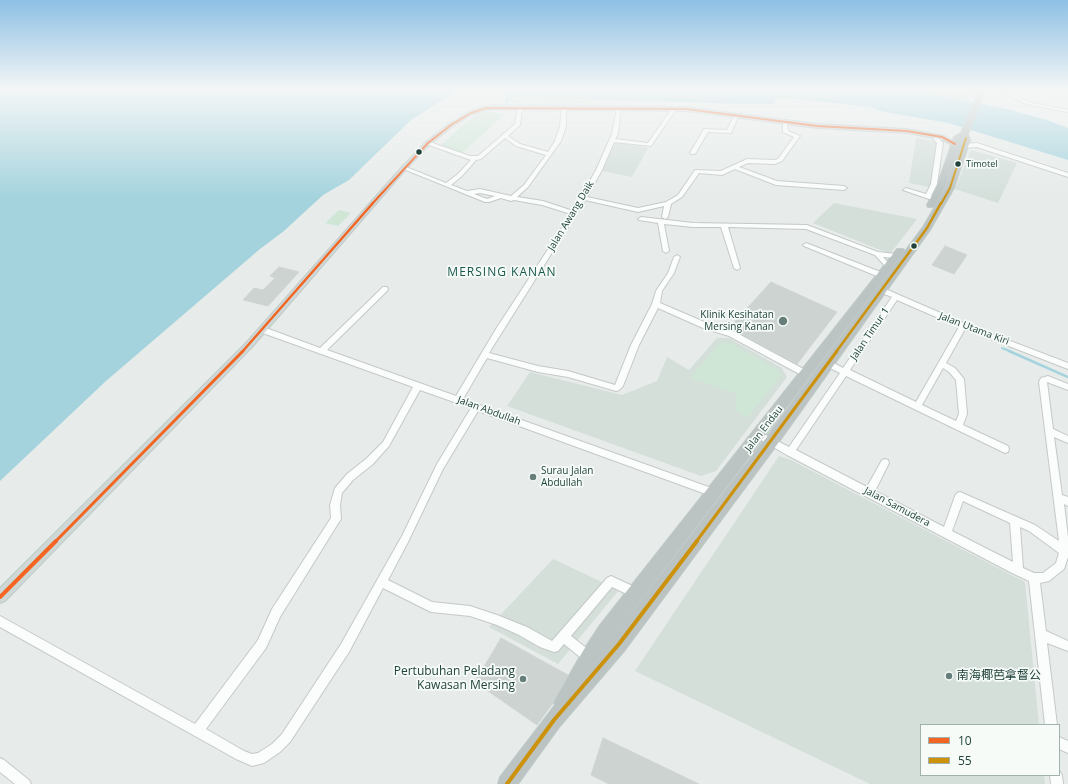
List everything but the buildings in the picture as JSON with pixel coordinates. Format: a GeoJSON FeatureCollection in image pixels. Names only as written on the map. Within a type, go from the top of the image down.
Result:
{"type":"FeatureCollection","features":[{"type":"Feature","properties":{"kind":"highway","name":"Jalan Endau"},"geometry":{"type":"LineString","coordinates":[[507,784],[554,720],[605,662],[765,439],[806,374],[888,266],[926,228],[946,196],[962,140],[968,126]]}},
{"type":"Feature","properties":{"kind":"highway","name":"Jalan Endau"},"geometry":{"type":"LineString","coordinates":[[554,720],[589,657],[606,631],[714,493],[765,439],[827,363],[881,290],[900,255],[919,225],[931,198],[962,140]]}},
{"type":"Feature","properties":{"kind":"main road"},"geometry":{"type":"LineString","coordinates":[[0,597],[183,414],[264,330],[404,168],[428,143],[451,126]]}},
{"type":"Feature","properties":{"kind":"main road"},"geometry":{"type":"LineString","coordinates":[[819,126],[901,130],[962,140]]}},
{"type":"Feature","properties":{"kind":"street"},"geometry":{"type":"LineString","coordinates":[[447,185],[460,175],[474,159],[484,155],[516,126]]}},
{"type":"Feature","properties":{"kind":"street"},"geometry":{"type":"LineString","coordinates":[[510,199],[526,186],[549,154],[562,133],[563,126]]}},
{"type":"Feature","properties":{"kind":"street","name":"Jalan Awang Daik"},"geometry":{"type":"LineString","coordinates":[[458,400],[485,354],[575,213],[613,140],[616,126]]}},
{"type":"Feature","properties":{"kind":"street"},"geometry":{"type":"LineString","coordinates":[[613,140],[649,145],[663,126]]}},
{"type":"Feature","properties":{"kind":"street"},"geometry":{"type":"LineString","coordinates":[[693,153],[706,130],[729,132],[732,126]]}},
{"type":"Feature","properties":{"kind":"street"},"geometry":{"type":"LineString","coordinates":[[583,198],[634,210],[668,203],[680,196],[695,172],[698,171],[719,174],[750,161],[775,162],[782,158],[797,136],[786,132],[785,126]]}},
{"type":"Feature","properties":{"kind":"street"},"geometry":{"type":"LineString","coordinates":[[505,136],[518,145],[549,154]]}},
{"type":"Feature","properties":{"kind":"street"},"geometry":{"type":"LineString","coordinates":[[938,136],[940,143],[938,185]]}},
{"type":"Feature","properties":{"kind":"street"},"geometry":{"type":"LineString","coordinates":[[962,140],[1068,175]]}},
{"type":"Feature","properties":{"kind":"street"},"geometry":{"type":"LineString","coordinates":[[428,143],[474,159]]}},
{"type":"Feature","properties":{"kind":"street"},"geometry":{"type":"LineString","coordinates":[[735,167],[776,183],[844,188]]}},
{"type":"Feature","properties":{"kind":"street"},"geometry":{"type":"LineString","coordinates":[[404,168],[487,201],[501,196],[510,199],[543,203],[575,213]]}},
{"type":"Feature","properties":{"kind":"street"},"geometry":{"type":"LineString","coordinates":[[906,190],[931,198]]}},
{"type":"Feature","properties":{"kind":"street"},"geometry":{"type":"LineString","coordinates":[[666,251],[663,220],[668,203]]}},
{"type":"Feature","properties":{"kind":"street"},"geometry":{"type":"LineString","coordinates":[[641,219],[663,220],[694,226],[807,227],[877,254],[900,255]]}},
{"type":"Feature","properties":{"kind":"street"},"geometry":{"type":"LineString","coordinates":[[724,226],[737,268]]}},
{"type":"Feature","properties":{"kind":"street"},"geometry":{"type":"LineString","coordinates":[[806,245],[881,275]]}},
{"type":"Feature","properties":{"kind":"street"},"geometry":{"type":"LineString","coordinates":[[877,254],[888,266]]}},
{"type":"Feature","properties":{"kind":"street"},"geometry":{"type":"LineString","coordinates":[[485,354],[538,369],[568,374],[616,388],[619,386],[635,345],[656,304],[659,290],[672,273],[677,257]]}},
{"type":"Feature","properties":{"kind":"street"},"geometry":{"type":"LineString","coordinates":[[321,351],[385,289]]}},
{"type":"Feature","properties":{"kind":"street","name":"Jalan Utama Kiri"},"geometry":{"type":"LineString","coordinates":[[881,290],[963,326],[1068,366]]}},
{"type":"Feature","properties":{"kind":"street","name":"Jalan Timur 1"},"geometry":{"type":"LineString","coordinates":[[790,452],[896,296]]}},
{"type":"Feature","properties":{"kind":"street"},"geometry":{"type":"LineString","coordinates":[[656,304],[706,326],[732,334],[806,374]]}},
{"type":"Feature","properties":{"kind":"street"},"geometry":{"type":"LineString","coordinates":[[917,407],[963,326]]}},
{"type":"Feature","properties":{"kind":"street","name":"Jalan Abdullah"},"geometry":{"type":"LineString","coordinates":[[264,330],[714,493]]}},
{"type":"Feature","properties":{"kind":"street"},"geometry":{"type":"LineString","coordinates":[[827,363],[1005,449]]}},
{"type":"Feature","properties":{"kind":"street"},"geometry":{"type":"LineString","coordinates":[[941,364],[952,370],[960,379],[963,414],[958,426]]}},
{"type":"Feature","properties":{"kind":"street"},"geometry":{"type":"LineString","coordinates":[[1051,724],[1034,578],[1045,578],[1054,572],[1060,566],[1065,551],[1043,382],[1044,380],[1048,379],[1068,387]]}},
{"type":"Feature","properties":{"kind":"street"},"geometry":{"type":"LineString","coordinates":[[197,731],[262,644],[276,613],[336,519],[335,505],[338,491],[350,477],[370,461],[386,444],[418,386]]}},
{"type":"Feature","properties":{"kind":"street"},"geometry":{"type":"LineString","coordinates":[[0,621],[240,755],[252,760],[260,759],[276,748],[295,726],[338,660],[382,582],[440,467],[476,407]]}},
{"type":"Feature","properties":{"kind":"street"},"geometry":{"type":"LineString","coordinates":[[1049,431],[1068,440]]}},
{"type":"Feature","properties":{"kind":"street","name":"Jalan Samudera"},"geometry":{"type":"LineString","coordinates":[[765,439],[1034,578]]}},
{"type":"Feature","properties":{"kind":"street"},"geometry":{"type":"LineString","coordinates":[[869,493],[885,462]]}},
{"type":"Feature","properties":{"kind":"street"},"geometry":{"type":"LineString","coordinates":[[946,533],[960,496],[1043,535],[1065,551]]}},
{"type":"Feature","properties":{"kind":"street"},"geometry":{"type":"LineString","coordinates":[[1058,497],[1068,502]]}},
{"type":"Feature","properties":{"kind":"street"},"geometry":{"type":"LineString","coordinates":[[1016,521],[1018,571]]}},
{"type":"Feature","properties":{"kind":"street"},"geometry":{"type":"LineString","coordinates":[[382,582],[431,607],[470,611],[484,615],[503,622],[544,643],[554,646],[612,581],[635,594]]}},
{"type":"Feature","properties":{"kind":"street"},"geometry":{"type":"LineString","coordinates":[[563,636],[589,657],[605,662]]}},
{"type":"Feature","properties":{"kind":"street"},"geometry":{"type":"LineString","coordinates":[[1041,636],[1068,646]]}},
{"type":"Feature","properties":{"kind":"street"},"geometry":{"type":"LineString","coordinates":[[0,764],[25,784]]}},
{"type":"Feature","properties":{"kind":"shaded area"},"geometry":{"type":"Polygon","coordinates":[[[916,138],[943,143],[934,188],[909,183],[916,138]]]}},
{"type":"Feature","properties":{"kind":"shaded area"},"geometry":{"type":"Polygon","coordinates":[[[616,142],[648,148],[632,177],[602,171],[616,142]]]}},
{"type":"Feature","properties":{"kind":"shaded area"},"geometry":{"type":"Polygon","coordinates":[[[971,150],[1017,163],[998,203],[955,189],[971,150]]]}},
{"type":"Feature","properties":{"kind":"shaded area"},"geometry":{"type":"Polygon","coordinates":[[[834,203],[917,219],[890,254],[813,223],[834,203]]]}},
{"type":"Feature","properties":{"kind":"shaded area"},"geometry":{"type":"Polygon","coordinates":[[[717,338],[729,338],[782,368],[787,377],[716,471],[701,476],[507,406],[530,372],[622,395],[657,381],[667,357],[689,370],[717,338]]]}},
{"type":"Feature","properties":{"kind":"shaded area"},"geometry":{"type":"Polygon","coordinates":[[[779,456],[791,460],[1025,582],[1039,724],[920,724],[920,776],[1044,776],[1045,784],[870,784],[635,671],[779,456]]]}},
{"type":"Feature","properties":{"kind":"shaded area"},"geometry":{"type":"Polygon","coordinates":[[[553,559],[619,590],[558,664],[489,627],[553,559]]]}},
{"type":"Feature","properties":{"kind":"green space"},"geometry":{"type":"Polygon","coordinates":[[[462,126],[492,126],[462,153],[440,146],[462,126]]]}},
{"type":"Feature","properties":{"kind":"green space"},"geometry":{"type":"Polygon","coordinates":[[[339,210],[351,213],[338,226],[325,223],[339,210]]]}},
{"type":"Feature","properties":{"kind":"green space"},"geometry":{"type":"Polygon","coordinates":[[[720,342],[730,343],[777,369],[781,376],[747,418],[735,410],[737,394],[690,378],[720,342]]]}},
{"type":"Feature","properties":{"kind":"water"},"geometry":{"type":"Polygon","coordinates":[[[0,126],[405,126],[349,180],[323,195],[284,231],[260,249],[106,381],[0,481],[0,126]]]}},
{"type":"Feature","properties":{"kind":"water"},"geometry":{"type":"Polygon","coordinates":[[[956,126],[1062,126],[1068,128],[1068,160],[956,126]]]}},
{"type":"Feature","properties":{"kind":"waterway"},"geometry":{"type":"LineString","coordinates":[[1002,348],[1012,352]]}},
{"type":"Feature","properties":{"kind":"waterway"},"geometry":{"type":"LineString","coordinates":[[1009,351],[1068,377]]}},
{"type":"Feature","properties":{"kind":"transit line","name":"10"},"geometry":{"type":"LineString","coordinates":[[0,597],[249,345],[404,168],[428,143],[450,126]]}},
{"type":"Feature","properties":{"kind":"transit line","name":"10"},"geometry":{"type":"LineString","coordinates":[[814,126],[907,131],[942,137],[955,144]]}},
{"type":"Feature","properties":{"kind":"transit line","name":"55"},"geometry":{"type":"LineString","coordinates":[[507,784],[554,720],[619,644],[771,442],[927,228],[950,188],[966,138]]}},
{"type":"Feature","properties":{"kind":"place","name":"Timotel"},"geometry":{"type":"Point","coordinates":[958,164]}},
{"type":"Feature","properties":{"kind":"place","name":"Klinik Kesihatan Mersing Kanan"},"geometry":{"type":"Point","coordinates":[783,321]}},
{"type":"Feature","properties":{"kind":"place","name":"Surau Jalan Abdullah"},"geometry":{"type":"Point","coordinates":[533,477]}},
{"type":"Feature","properties":{"kind":"place","name":"南海椰芭拿督公"},"geometry":{"type":"Point","coordinates":[949,676]}},
{"type":"Feature","properties":{"kind":"place","name":"Pertubuhan Peladang Kawasan Mersing"},"geometry":{"type":"Point","coordinates":[523,679]}},
{"type":"Feature","properties":{"kind":"district","name":"MERSING KANAN"},"geometry":{"type":"Point","coordinates":[502,273]}}]}
